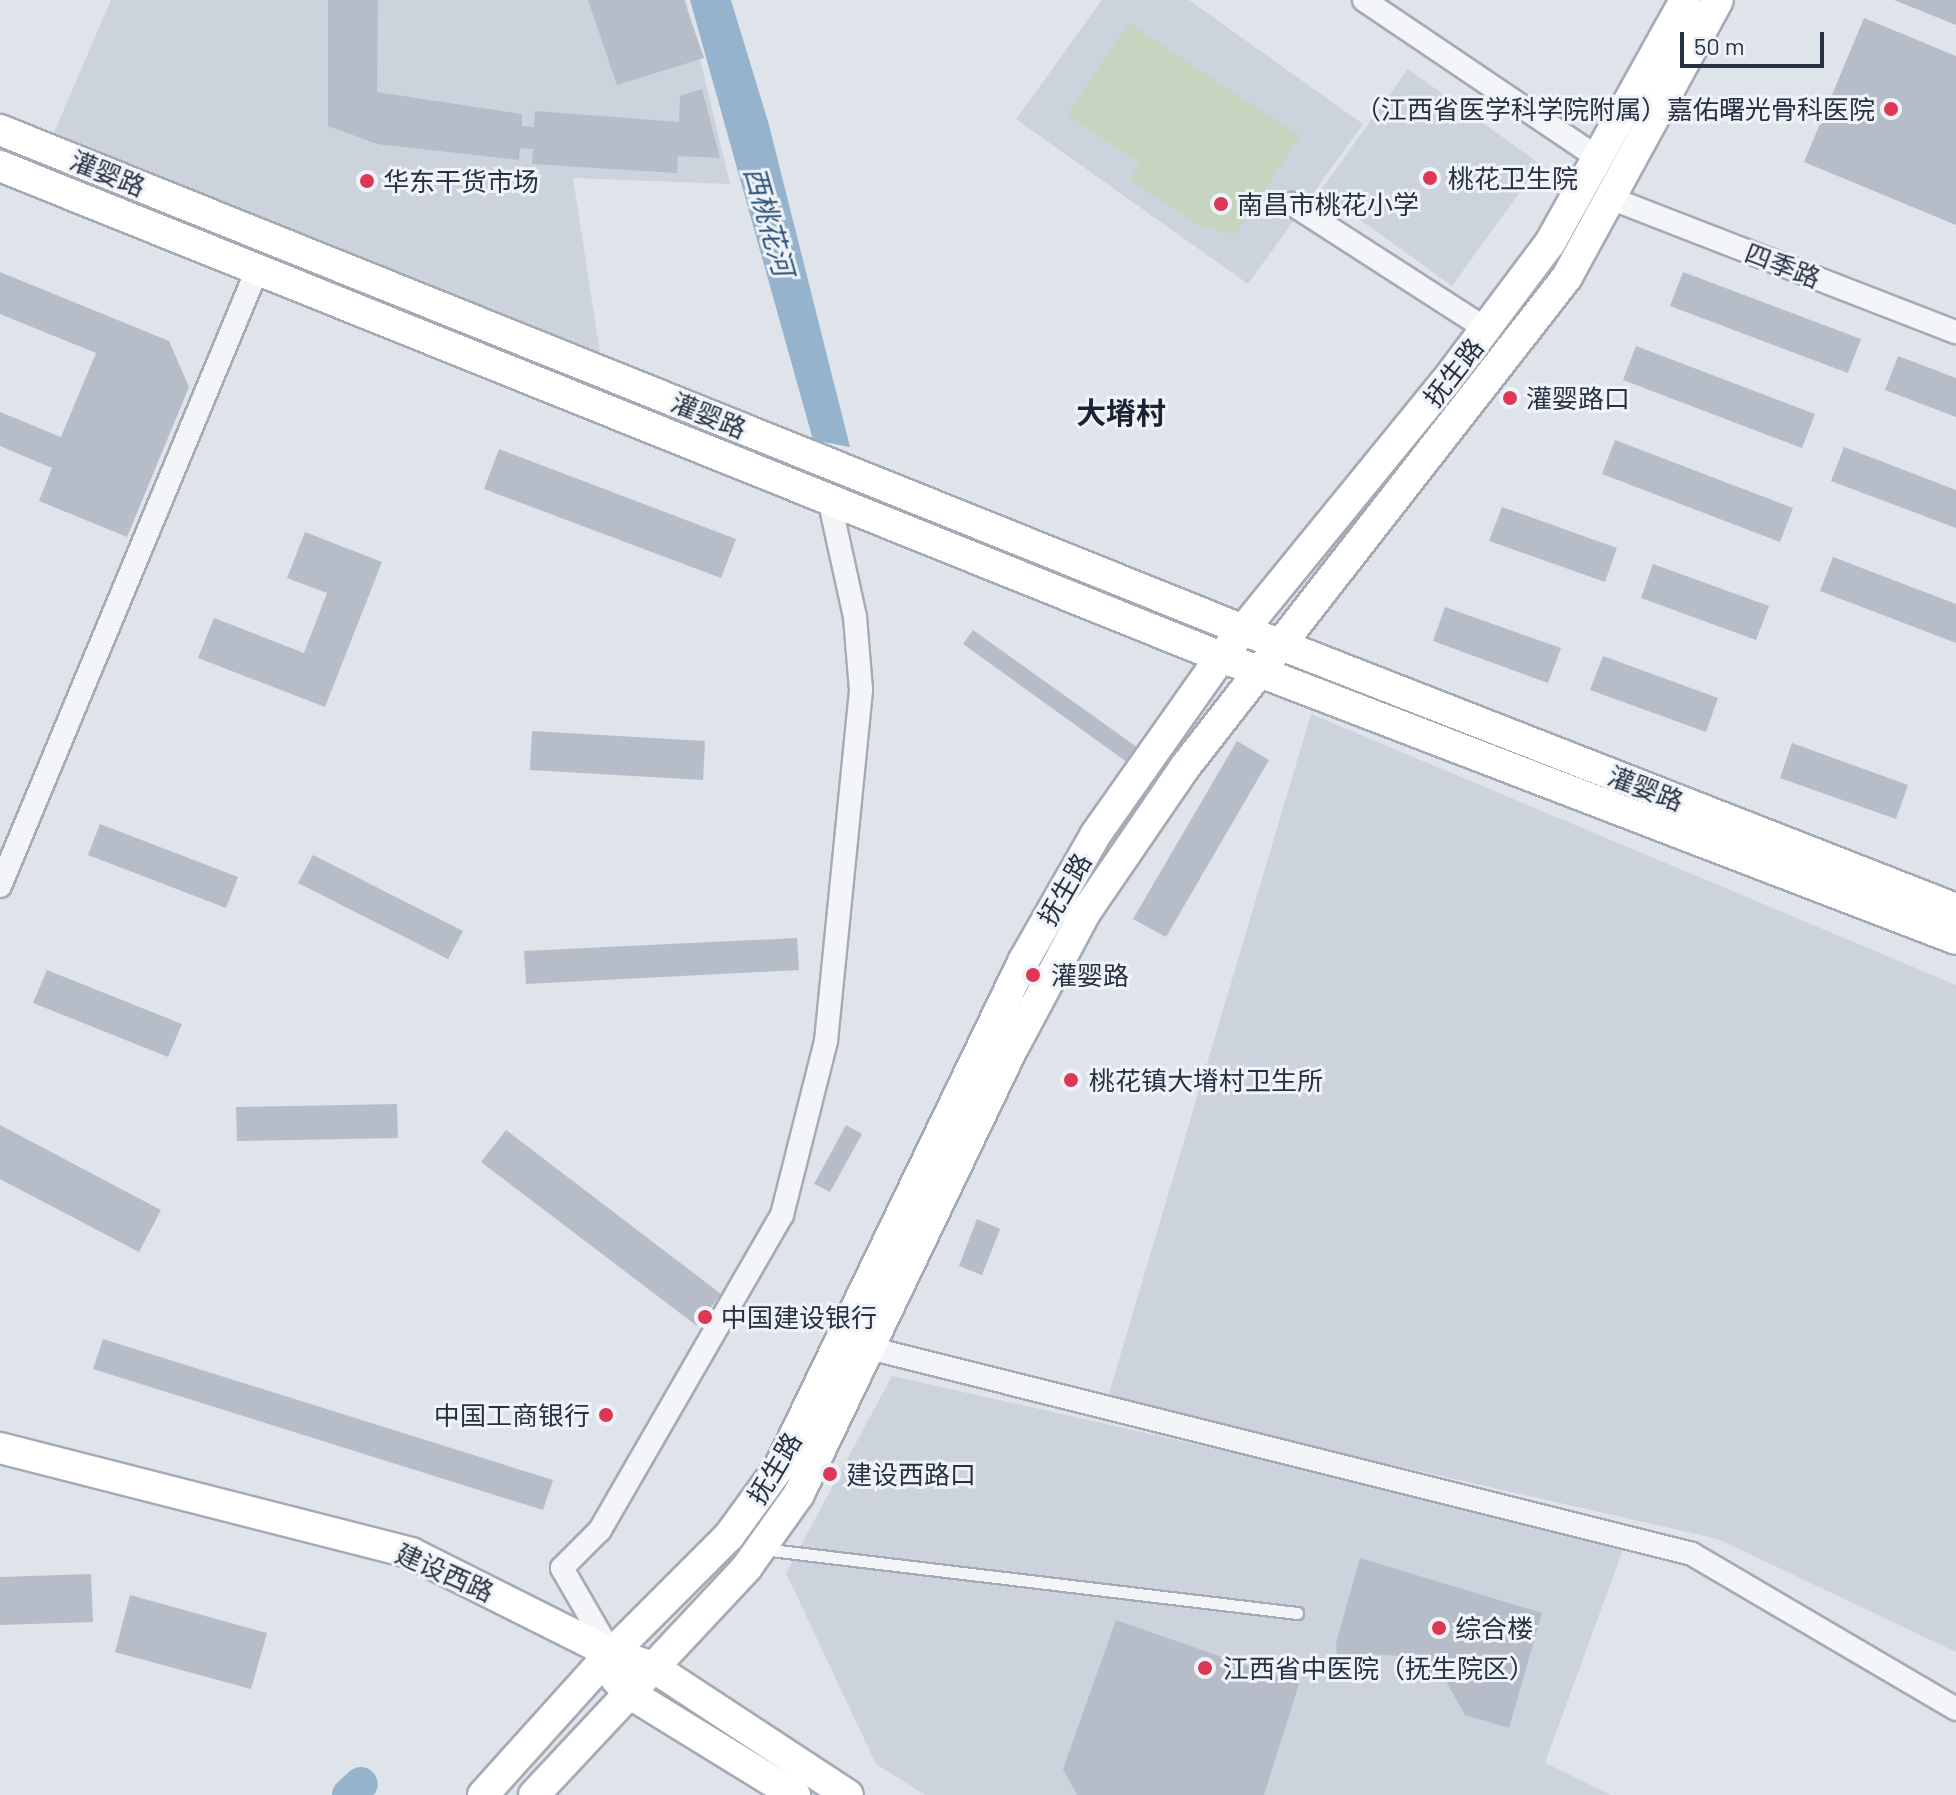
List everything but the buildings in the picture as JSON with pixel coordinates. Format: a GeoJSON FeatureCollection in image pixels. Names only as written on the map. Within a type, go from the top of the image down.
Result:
{"type":"FeatureCollection","features":[{"type":"Feature","properties":{"kind":"main road","name":"抚生路"},"geometry":{"type":"LineString","coordinates":[[483,1795],[606,1659],[729,1536],[780,1466],[1023,962],[1096,834],[1221,657],[1486,329],[1550,243],[1685,0]]}},
{"type":"Feature","properties":{"kind":"main road","name":"抚生路"},"geometry":{"type":"LineString","coordinates":[[534,1795],[760,1549],[799,1494],[1014,1046],[1085,913],[1280,644],[1567,277],[1718,0]]}},
{"type":"Feature","properties":{"kind":"main road","name":"灌婴路"},"geometry":{"type":"LineString","coordinates":[[0,130],[1243,630],[1956,909]]}},
{"type":"Feature","properties":{"kind":"main road","name":"灌婴路"},"geometry":{"type":"LineString","coordinates":[[0,166],[1221,657],[1956,939]]}},
{"type":"Feature","properties":{"kind":"main road","name":"建设西路"},"geometry":{"type":"LineString","coordinates":[[0,1448],[411,1553],[606,1659],[629,1693],[795,1795]]}},
{"type":"Feature","properties":{"kind":"main road","name":"建设西路"},"geometry":{"type":"LineString","coordinates":[[0,1460],[406,1566],[606,1659],[653,1667],[848,1795]]}},
{"type":"Feature","properties":{"kind":"street"},"geometry":{"type":"LineString","coordinates":[[1364,0],[1601,151]]}},
{"type":"Feature","properties":{"kind":"street"},"geometry":{"type":"LineString","coordinates":[[1391,0],[1601,151]]}},
{"type":"Feature","properties":{"kind":"street","name":"四季路"},"geometry":{"type":"LineString","coordinates":[[1610,198],[1956,332]]}},
{"type":"Feature","properties":{"kind":"street"},"geometry":{"type":"LineString","coordinates":[[1292,204],[1486,329]]}},
{"type":"Feature","properties":{"kind":"street"},"geometry":{"type":"LineString","coordinates":[[0,886],[257,270]]}},
{"type":"Feature","properties":{"kind":"street"},"geometry":{"type":"LineString","coordinates":[[606,1659],[562,1568],[600,1530],[782,1215],[826,1041],[861,690],[855,617],[829,499]]}},
{"type":"Feature","properties":{"kind":"street"},"geometry":{"type":"LineString","coordinates":[[869,1348],[1692,1554],[1956,1709]]}},
{"type":"Feature","properties":{"kind":"lane"},"geometry":{"type":"LineString","coordinates":[[760,1549],[1297,1613]]}},
{"type":"Feature","properties":{"kind":"shaded area","name":"华东干货市场"},"geometry":{"type":"Polygon","coordinates":[[[111,0],[686,0],[730,184],[573,178],[601,360],[52,137],[111,0]]]}},
{"type":"Feature","properties":{"kind":"shaded area","name":"南昌市桃花小学"},"geometry":{"type":"Polygon","coordinates":[[[1102,0],[1189,0],[1363,124],[1248,284],[1016,119],[1102,0]]]}},
{"type":"Feature","properties":{"kind":"shaded area","name":"桃花卫生院"},"geometry":{"type":"Polygon","coordinates":[[[1408,69],[1540,164],[1452,286],[1320,191],[1408,69]]]}},
{"type":"Feature","properties":{"kind":"shaded area"},"geometry":{"type":"Polygon","coordinates":[[[1311,714],[1956,985],[1956,1652],[1718,1539],[1107,1400],[1311,714]]]}},
{"type":"Feature","properties":{"kind":"shaded area","name":"江西省中医院（抚生院区）"},"geometry":{"type":"Polygon","coordinates":[[[892,1376],[1626,1541],[1545,1763],[1611,1795],[925,1795],[876,1764],[786,1573],[892,1376]]]}},
{"type":"Feature","properties":{"kind":"green space"},"geometry":{"type":"Polygon","coordinates":[[[1129,23],[1300,136],[1235,235],[1201,226],[1129,180],[1140,163],[1067,115],[1129,23]]]}},
{"type":"Feature","properties":{"kind":"water"},"geometry":{"type":"Polygon","coordinates":[[[690,0],[731,0],[769,125],[850,447],[813,440],[690,0]]]}},
{"type":"Feature","properties":{"kind":"waterway","name":"西桃花河"},"geometry":{"type":"LineString","coordinates":[[349,1795],[361,1784]]}},
{"type":"Feature","properties":{"kind":"place","name":"（江西省医学科学院附属）嘉佑曙光骨科医院"},"geometry":{"type":"Point","coordinates":[1891,109]}},
{"type":"Feature","properties":{"kind":"place","name":"桃花卫生院"},"geometry":{"type":"Point","coordinates":[1430,178]}},
{"type":"Feature","properties":{"kind":"place","name":"华东干货市场"},"geometry":{"type":"Point","coordinates":[367,181]}},
{"type":"Feature","properties":{"kind":"place","name":"南昌市桃花小学"},"geometry":{"type":"Point","coordinates":[1221,204]}},
{"type":"Feature","properties":{"kind":"place","name":"灌婴路口"},"geometry":{"type":"Point","coordinates":[1510,398]}},
{"type":"Feature","properties":{"kind":"place","name":"灌婴路"},"geometry":{"type":"Point","coordinates":[1033,975]}},
{"type":"Feature","properties":{"kind":"place","name":"桃花镇大塉村卫生所"},"geometry":{"type":"Point","coordinates":[1071,1080]}},
{"type":"Feature","properties":{"kind":"place","name":"中国建设银行"},"geometry":{"type":"Point","coordinates":[705,1317]}},
{"type":"Feature","properties":{"kind":"place","name":"中国工商银行"},"geometry":{"type":"Point","coordinates":[606,1415]}},
{"type":"Feature","properties":{"kind":"place","name":"建设西路口"},"geometry":{"type":"Point","coordinates":[830,1474]}},
{"type":"Feature","properties":{"kind":"place","name":"综合楼"},"geometry":{"type":"Point","coordinates":[1439,1628]}},
{"type":"Feature","properties":{"kind":"place","name":"江西省中医院（抚生院区）"},"geometry":{"type":"Point","coordinates":[1205,1668]}},
{"type":"Feature","properties":{"kind":"district","name":"大塉村"},"geometry":{"type":"Point","coordinates":[1121,412]}}]}
